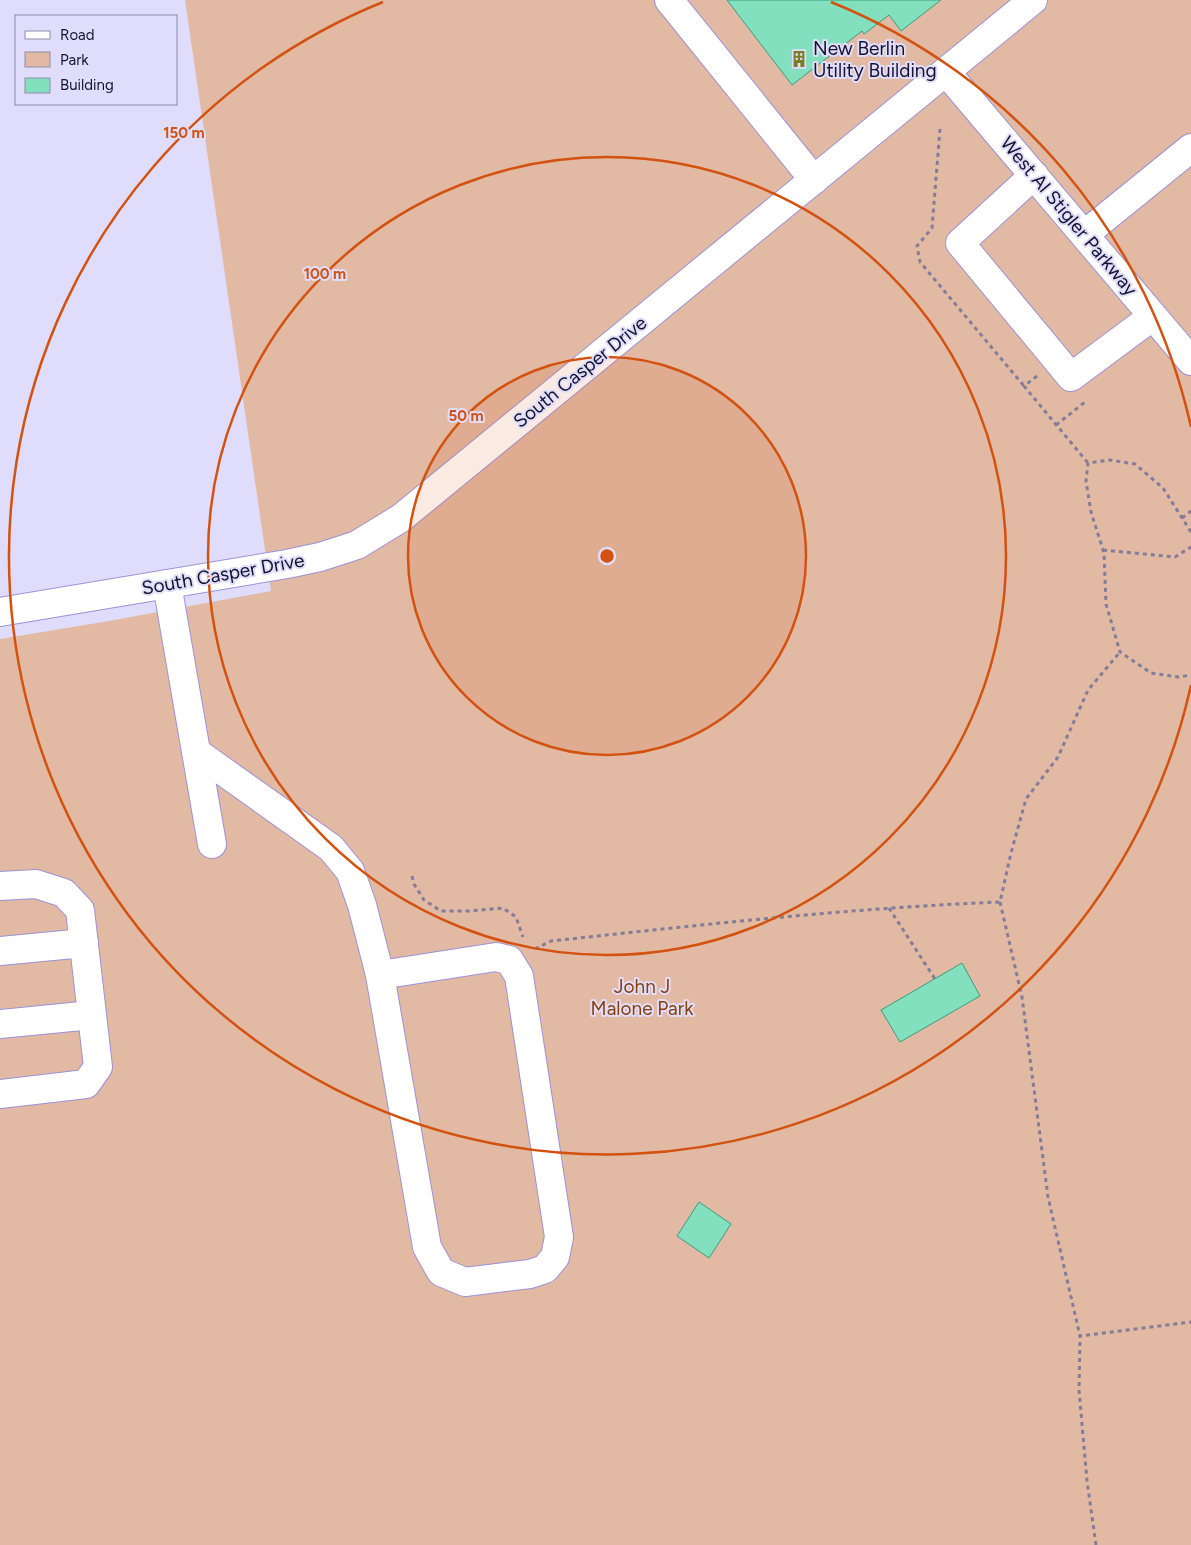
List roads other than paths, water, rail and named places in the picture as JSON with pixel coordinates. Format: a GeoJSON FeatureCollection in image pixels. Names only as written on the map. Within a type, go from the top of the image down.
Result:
{"type":"FeatureCollection","features":[{"type":"Feature","properties":{"kind":"street"},"geometry":{"type":"LineString","coordinates":[[669,0],[814,180]]}},
{"type":"Feature","properties":{"kind":"street","name":"South Casper Drive"},"geometry":{"type":"LineString","coordinates":[[0,612],[287,564],[320,557],[357,545],[401,518],[946,72],[1028,1]]}},
{"type":"Feature","properties":{"kind":"street","name":"West Al Stigler Parkway"},"geometry":{"type":"LineString","coordinates":[[946,72],[1191,361]]}},
{"type":"Feature","properties":{"kind":"street"},"geometry":{"type":"LineString","coordinates":[[1085,234],[1191,148]]}},
{"type":"Feature","properties":{"kind":"street"},"geometry":{"type":"LineString","coordinates":[[1034,175],[960,242],[1071,377],[1153,316]]}},
{"type":"Feature","properties":{"kind":"street"},"geometry":{"type":"LineString","coordinates":[[167,584],[212,844]]}},
{"type":"Feature","properties":{"kind":"street"},"geometry":{"type":"LineString","coordinates":[[196,752],[331,848],[350,872],[362,905],[380,975],[427,1247],[442,1272],[465,1282],[530,1274],[545,1269],[555,1257],[559,1238],[517,956],[496,957],[380,975]]}},
{"type":"Feature","properties":{"kind":"street"},"geometry":{"type":"LineString","coordinates":[[0,886],[36,884],[64,893],[80,910],[98,1067],[86,1084],[0,1094]]}},
{"type":"Feature","properties":{"kind":"street"},"geometry":{"type":"LineString","coordinates":[[0,951],[84,943]]}},
{"type":"Feature","properties":{"kind":"street"},"geometry":{"type":"LineString","coordinates":[[0,1024],[92,1015]]}},
{"type":"Feature","properties":{"kind":"place","name":"New Berlin Utility Building"},"geometry":{"type":"Point","coordinates":[799,59]}},
{"type":"Feature","properties":{"kind":"park label","name":"John J Malone Park"},"geometry":{"type":"Point","coordinates":[642,997]}}]}
